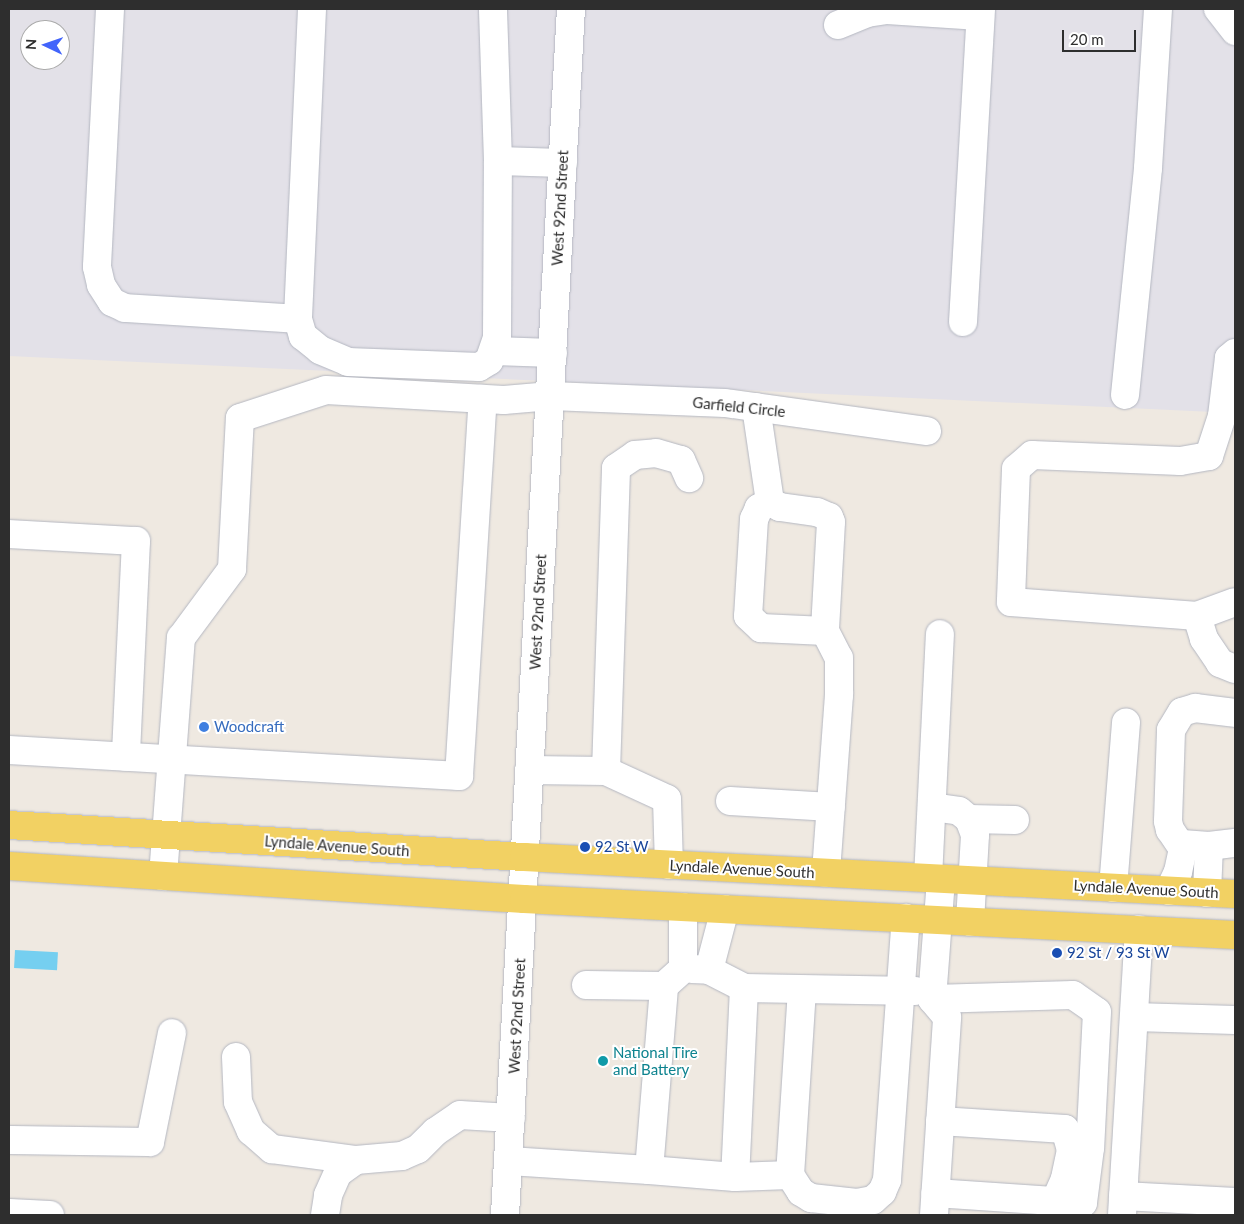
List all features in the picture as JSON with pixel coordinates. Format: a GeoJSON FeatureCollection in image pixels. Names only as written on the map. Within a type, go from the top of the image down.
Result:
{"type":"FeatureCollection","features":[{"type":"Feature","properties":{"kind":"main road","name":"Lyndale Avenue South"},"geometry":{"type":"LineString","coordinates":[[9,825],[524,857],[1235,894]]}},
{"type":"Feature","properties":{"kind":"main road"},"geometry":{"type":"LineString","coordinates":[[9,866],[683,907],[1235,935]]}},
{"type":"Feature","properties":{"kind":"street"},"geometry":{"type":"LineString","coordinates":[[110,9],[97,267],[101,285],[112,302],[125,308],[298,319]]}},
{"type":"Feature","properties":{"kind":"street"},"geometry":{"type":"LineString","coordinates":[[312,9],[298,319],[303,336],[320,350],[348,362],[479,367],[489,361],[497,338],[498,160],[493,9]]}},
{"type":"Feature","properties":{"kind":"street","name":"West 92nd Street"},"geometry":{"type":"LineString","coordinates":[[505,1215],[512,1118],[524,898],[524,857],[571,9]]}},
{"type":"Feature","properties":{"kind":"street"},"geometry":{"type":"LineString","coordinates":[[1125,395],[1148,168],[1158,9]]}},
{"type":"Feature","properties":{"kind":"street"},"geometry":{"type":"LineString","coordinates":[[1218,9],[1235,32]]}},
{"type":"Feature","properties":{"kind":"street"},"geometry":{"type":"LineString","coordinates":[[838,25],[867,13],[887,10],[980,12],[962,322]]}},
{"type":"Feature","properties":{"kind":"street"},"geometry":{"type":"LineString","coordinates":[[498,160],[563,163]]}},
{"type":"Feature","properties":{"kind":"street"},"geometry":{"type":"LineString","coordinates":[[494,350],[553,353]]}},
{"type":"Feature","properties":{"kind":"street"},"geometry":{"type":"LineString","coordinates":[[1235,353],[1229,358],[1222,416],[1208,456],[1180,461],[1032,455],[1016,469],[1011,602],[1197,616],[1235,602]]}},
{"type":"Feature","properties":{"kind":"street","name":"Garfield Circle"},"geometry":{"type":"LineString","coordinates":[[171,760],[181,638],[232,569],[240,418],[326,390],[483,399],[550,396],[725,403],[927,431]]}},
{"type":"Feature","properties":{"kind":"street"},"geometry":{"type":"LineString","coordinates":[[9,750],[459,776],[483,399]]}},
{"type":"Feature","properties":{"kind":"street"},"geometry":{"type":"LineString","coordinates":[[756,407],[770,502]]}},
{"type":"Feature","properties":{"kind":"street"},"geometry":{"type":"LineString","coordinates":[[606,771],[616,468],[635,455],[656,453],[682,460],[689,478]]}},
{"type":"Feature","properties":{"kind":"street"},"geometry":{"type":"LineString","coordinates":[[770,502],[780,507],[817,512],[829,517],[825,631],[839,658],[840,695],[826,873]]}},
{"type":"Feature","properties":{"kind":"street"},"geometry":{"type":"LineString","coordinates":[[770,502],[759,508],[754,519],[748,616],[761,628],[825,631]]}},
{"type":"Feature","properties":{"kind":"street"},"geometry":{"type":"LineString","coordinates":[[9,534],[136,541],[126,757]]}},
{"type":"Feature","properties":{"kind":"street"},"geometry":{"type":"LineString","coordinates":[[1197,616],[1204,639],[1220,663],[1235,669]]}},
{"type":"Feature","properties":{"kind":"street"},"geometry":{"type":"LineString","coordinates":[[586,984],[685,975],[744,988],[898,990],[932,996],[1073,995],[1097,1012],[1090,1148],[1083,1203],[1055,1201],[935,1204],[947,1017],[932,996],[936,920],[932,807],[940,634]]}},
{"type":"Feature","properties":{"kind":"street"},"geometry":{"type":"LineString","coordinates":[[1207,893],[1222,845],[1182,844],[1170,830],[1168,821],[1171,730],[1175,720],[1182,712],[1194,708],[1235,712]]}},
{"type":"Feature","properties":{"kind":"street"},"geometry":{"type":"LineString","coordinates":[[1113,888],[1126,723]]}},
{"type":"Feature","properties":{"kind":"street"},"geometry":{"type":"LineString","coordinates":[[163,876],[171,760]]}},
{"type":"Feature","properties":{"kind":"street"},"geometry":{"type":"LineString","coordinates":[[529,770],[606,771],[666,799],[669,865]]}},
{"type":"Feature","properties":{"kind":"street"},"geometry":{"type":"LineString","coordinates":[[730,801],[831,807]]}},
{"type":"Feature","properties":{"kind":"street"},"geometry":{"type":"LineString","coordinates":[[932,807],[959,811],[969,819],[975,834],[970,922]]}},
{"type":"Feature","properties":{"kind":"street"},"geometry":{"type":"LineString","coordinates":[[969,819],[1016,820]]}},
{"type":"Feature","properties":{"kind":"street"},"geometry":{"type":"LineString","coordinates":[[1169,891],[1178,872],[1182,844]]}},
{"type":"Feature","properties":{"kind":"street"},"geometry":{"type":"LineString","coordinates":[[649,1170],[685,975],[683,907]]}},
{"type":"Feature","properties":{"kind":"street"},"geometry":{"type":"LineString","coordinates":[[685,975],[725,909]]}},
{"type":"Feature","properties":{"kind":"street"},"geometry":{"type":"LineString","coordinates":[[802,990],[790,1175],[801,1192],[811,1198],[857,1203],[873,1200],[882,1192],[887,1180],[898,990],[906,918]]}},
{"type":"Feature","properties":{"kind":"street"},"geometry":{"type":"LineString","coordinates":[[1140,930],[1123,1206],[1235,1202]]}},
{"type":"Feature","properties":{"kind":"street"},"geometry":{"type":"LineString","coordinates":[[735,1177],[744,988]]}},
{"type":"Feature","properties":{"kind":"street"},"geometry":{"type":"LineString","coordinates":[[1134,1017],[1235,1020]]}},
{"type":"Feature","properties":{"kind":"street"},"geometry":{"type":"LineString","coordinates":[[9,1140],[150,1142],[172,1033]]}},
{"type":"Feature","properties":{"kind":"street"},"geometry":{"type":"LineString","coordinates":[[236,1057],[238,1102],[251,1131],[272,1149],[356,1160],[402,1156],[418,1149],[435,1132],[460,1115],[512,1118]]}},
{"type":"Feature","properties":{"kind":"street"},"geometry":{"type":"LineString","coordinates":[[940,1121],[1065,1129],[1071,1150],[1065,1179],[1055,1201]]}},
{"type":"Feature","properties":{"kind":"street"},"geometry":{"type":"LineString","coordinates":[[325,1215],[328,1195],[338,1172],[356,1160]]}},
{"type":"Feature","properties":{"kind":"street"},"geometry":{"type":"LineString","coordinates":[[509,1161],[735,1177],[790,1175]]}},
{"type":"Feature","properties":{"kind":"street"},"geometry":{"type":"LineString","coordinates":[[9,1213],[50,1215]]}},
{"type":"Feature","properties":{"kind":"shaded area"},"geometry":{"type":"Polygon","coordinates":[[[9,9],[1235,9],[1235,413],[9,356],[9,9]]]}},
{"type":"Feature","properties":{"kind":"water"},"geometry":{"type":"Polygon","coordinates":[[[15,950],[58,952],[57,970],[14,968],[15,950]]]}},
{"type":"Feature","properties":{"kind":"place","name":"Woodcraft"},"geometry":{"type":"Point","coordinates":[204,727]}},
{"type":"Feature","properties":{"kind":"place","name":"92 St W"},"geometry":{"type":"Point","coordinates":[585,847]}},
{"type":"Feature","properties":{"kind":"place","name":"92 St / 93 St W"},"geometry":{"type":"Point","coordinates":[1057,953]}},
{"type":"Feature","properties":{"kind":"place","name":"National Tire and Battery"},"geometry":{"type":"Point","coordinates":[603,1061]}}]}
